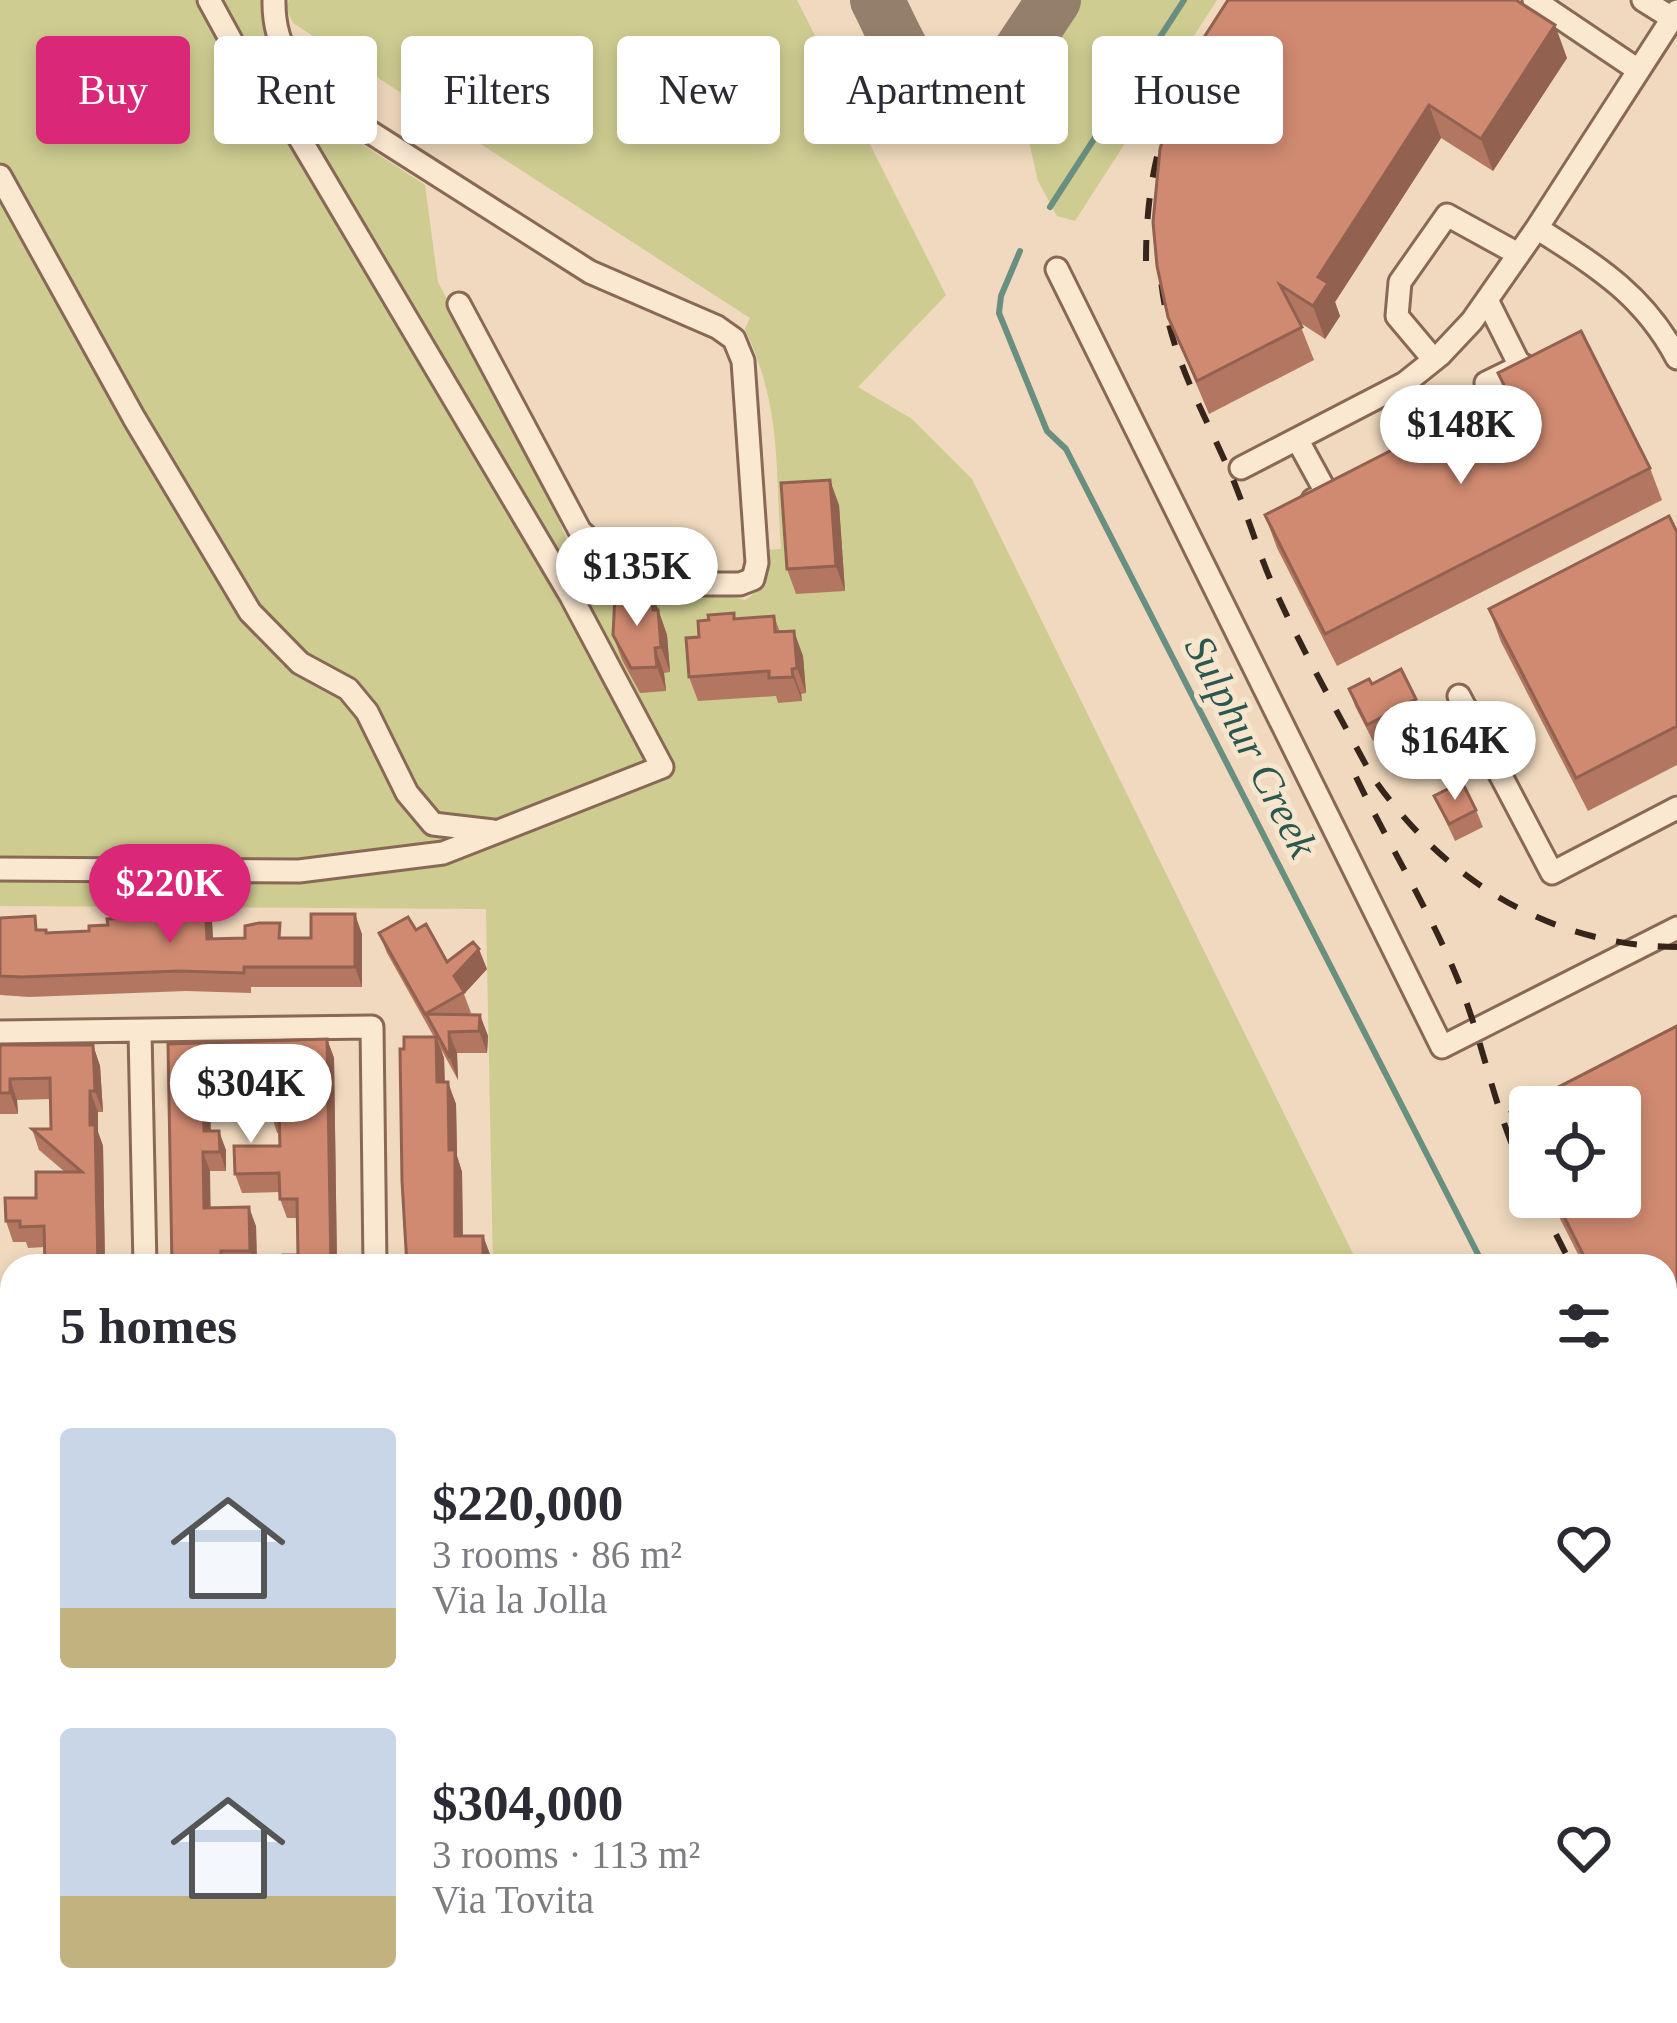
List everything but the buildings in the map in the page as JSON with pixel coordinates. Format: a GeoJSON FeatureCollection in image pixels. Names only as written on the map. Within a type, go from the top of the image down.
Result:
{"type":"FeatureCollection","features":[{"type":"Feature","properties":{"kind":"street"},"geometry":{"type":"LineString","coordinates":[[0,869],[298,871],[443,853],[662,767],[571,596],[299,137],[257,88],[209,0]]}},
{"type":"Feature","properties":{"kind":"street"},"geometry":{"type":"LineString","coordinates":[[274,0],[274,27],[282,51],[310,88],[337,111],[526,235],[625,289],[717,327],[739,346],[757,562],[753,579],[740,584],[663,584],[640,577],[599,552],[580,531],[459,304]]}},
{"type":"Feature","properties":{"kind":"street"},"geometry":{"type":"LineString","coordinates":[[1534,0],[1639,70]]}},
{"type":"Feature","properties":{"kind":"street"},"geometry":{"type":"LineString","coordinates":[[1241,468],[1406,382],[1434,359],[1487,300],[1675,14],[1643,0]]}},
{"type":"Feature","properties":{"kind":"street"},"geometry":{"type":"LineString","coordinates":[[0,176],[134,418],[250,612],[300,663],[348,689],[367,712],[407,793],[433,824],[494,832]]}},
{"type":"Feature","properties":{"kind":"street"},"geometry":{"type":"LineString","coordinates":[[1434,359],[1397,316],[1400,282],[1447,215],[1518,254]]}},
{"type":"Feature","properties":{"kind":"street"},"geometry":{"type":"LineString","coordinates":[[1537,228],[1612,276],[1659,325],[1677,358]]}},
{"type":"Feature","properties":{"kind":"street"},"geometry":{"type":"LineString","coordinates":[[1057,269],[1442,1047],[1677,928]]}},
{"type":"Feature","properties":{"kind":"street"},"geometry":{"type":"LineString","coordinates":[[1486,383],[1529,361],[1487,300]]}},
{"type":"Feature","properties":{"kind":"street"},"geometry":{"type":"LineString","coordinates":[[1285,513],[1327,494],[1298,439]]}},
{"type":"Feature","properties":{"kind":"street"},"geometry":{"type":"LineString","coordinates":[[571,596],[640,577]]}},
{"type":"Feature","properties":{"kind":"street"},"geometry":{"type":"LineString","coordinates":[[1459,696],[1552,873],[1677,808]]}},
{"type":"Feature","properties":{"kind":"street"},"geometry":{"type":"LineString","coordinates":[[0,1032],[372,1027],[375,1254]]}},
{"type":"Feature","properties":{"kind":"street"},"geometry":{"type":"LineString","coordinates":[[140,1032],[146,1254]]}},
{"type":"Feature","properties":{"kind":"shaded area"},"geometry":{"type":"Polygon","coordinates":[[[0,0],[262,0],[266,36],[214,36],[214,144],[363,144],[425,185],[438,282],[547,490],[572,553],[599,603],[714,593],[745,600],[760,585],[765,550],[781,549],[775,437],[765,385],[745,329],[750,318],[480,144],[593,144],[593,36],[401,36],[401,93],[377,77],[377,36],[313,36],[293,23],[286,8],[289,0],[797,0],[815,36],[804,36],[804,144],[870,144],[946,295],[858,387],[912,419],[972,479],[1353,1254],[493,1254],[486,909],[0,906],[0,0]]]}},
{"type":"Feature","properties":{"kind":"shaded area"},"geometry":{"type":"Polygon","coordinates":[[[1078,0],[1217,0],[1194,36],[1092,36],[1092,144],[1124,144],[1075,221],[1057,216],[1038,181],[1029,144],[1068,144],[1068,36],[1054,36],[1078,0]]]}},
{"type":"Feature","properties":{"kind":"waterway","name":"Sulphur Creek"},"geometry":{"type":"LineString","coordinates":[[1050,207],[1184,0]]}},
{"type":"Feature","properties":{"kind":"waterway","name":"Sulphur Creek"},"geometry":{"type":"LineString","coordinates":[[1020,251],[999,313],[1047,431],[1066,449],[1478,1254]]}},
{"type":"Feature","properties":{"kind":"taxiway"},"geometry":{"type":"LineString","coordinates":[[877,0],[923,81],[951,102],[968,106],[992,93],[1054,0]]}},
{"type":"Feature","properties":{"kind":"railway"},"geometry":{"type":"LineString","coordinates":[[1146,261],[1153,175],[1161,144]]}},
{"type":"Feature","properties":{"kind":"railway"},"geometry":{"type":"LineString","coordinates":[[1159,242],[1165,308],[1182,364],[1274,588],[1372,776],[1432,846],[1503,900],[1585,934],[1630,944],[1677,947]]}},
{"type":"Feature","properties":{"kind":"railway"},"geometry":{"type":"LineString","coordinates":[[1356,777],[1455,972],[1509,1135]]}},
{"type":"Feature","properties":{"kind":"railway"},"geometry":{"type":"LineString","coordinates":[[1548,1218],[1566,1254]]}}]}
